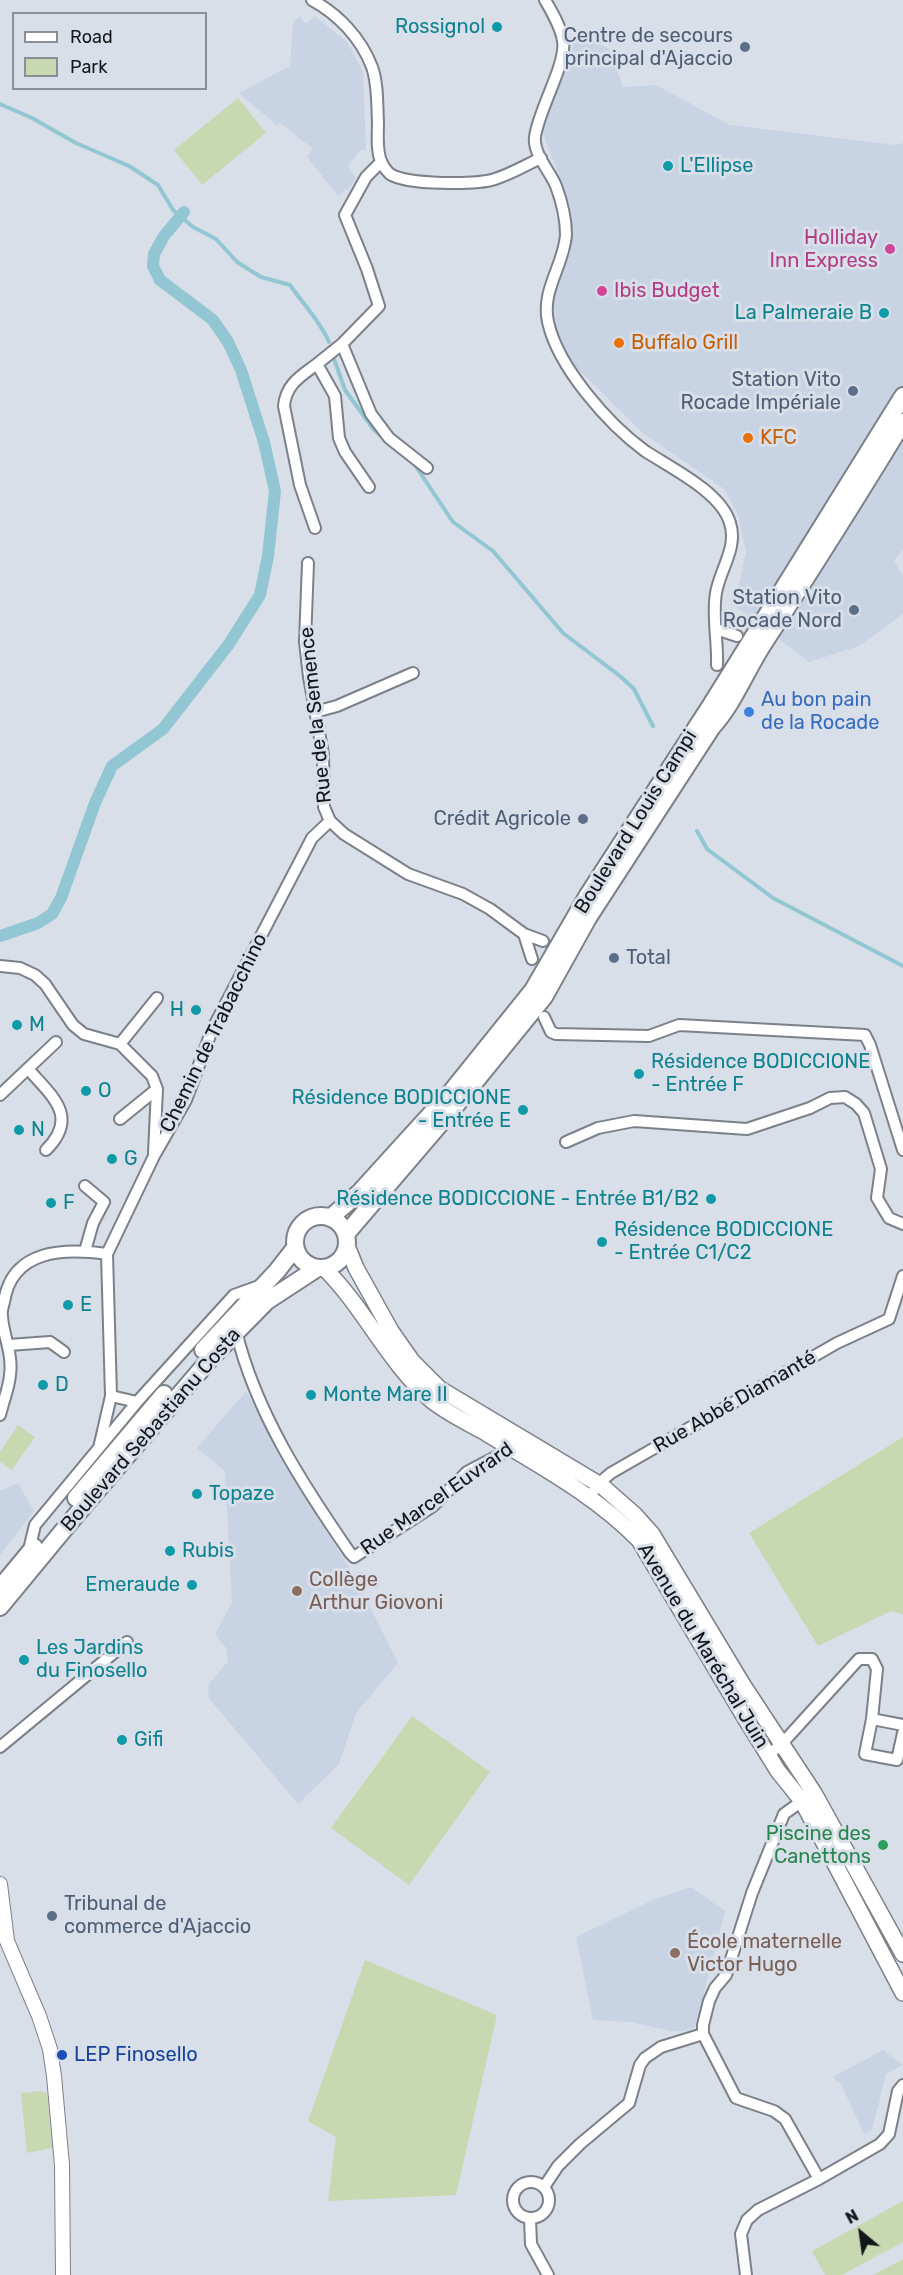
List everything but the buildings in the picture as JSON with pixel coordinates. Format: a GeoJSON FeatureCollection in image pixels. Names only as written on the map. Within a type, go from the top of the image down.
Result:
{"type":"FeatureCollection","features":[{"type":"Feature","properties":{"kind":"main road","name":"Boulevard Louis Campi"},"geometry":{"type":"LineString","coordinates":[[330,1218],[360,1192],[423,1123],[492,1042],[532,990],[588,895],[711,705],[903,396]]}},
{"type":"Feature","properties":{"kind":"main road","name":"Boulevard Louis Campi"},"geometry":{"type":"LineString","coordinates":[[346,1240],[544,997],[588,918],[712,728],[724,714],[751,664],[903,422]]}},
{"type":"Feature","properties":{"kind":"main road"},"geometry":{"type":"LineString","coordinates":[[313,1217],[330,1218],[342,1227],[346,1240],[340,1261],[321,1269],[302,1262],[295,1248],[295,1235],[305,1221],[313,1217]]}},
{"type":"Feature","properties":{"kind":"main road","name":"Avenue du Maréchal Juin"},"geometry":{"type":"LineString","coordinates":[[346,1240],[356,1268],[391,1331],[412,1361],[440,1389],[523,1439],[594,1490],[635,1515],[652,1534],[742,1685],[814,1793],[901,1945]]}},
{"type":"Feature","properties":{"kind":"main road","name":"Boulevard Sebastianu Costa"},"geometry":{"type":"LineString","coordinates":[[0,1588],[150,1410],[295,1248]]}},
{"type":"Feature","properties":{"kind":"main road","name":"Avenue du Maréchal Juin"},"geometry":{"type":"LineString","coordinates":[[321,1269],[346,1290],[402,1371],[433,1401],[509,1448],[594,1490],[639,1540],[769,1755],[802,1801],[903,1993]]}},
{"type":"Feature","properties":{"kind":"main road","name":"Boulevard Sebastianu Costa"},"geometry":{"type":"LineString","coordinates":[[0,1607],[168,1407],[236,1331],[275,1294],[321,1269]]}},
{"type":"Feature","properties":{"kind":"street"},"geometry":{"type":"LineString","coordinates":[[312,0],[322,5],[347,26],[361,45],[372,68],[376,89],[381,162],[390,174],[403,178],[460,183],[494,179],[541,158]]}},
{"type":"Feature","properties":{"kind":"street"},"geometry":{"type":"LineString","coordinates":[[545,0],[564,42],[554,82],[535,137],[535,144],[556,185],[565,216],[566,237],[546,302],[547,320],[553,342],[576,380],[622,430],[643,449],[721,504],[730,523],[732,537],[729,558],[716,592],[717,665]]}},
{"type":"Feature","properties":{"kind":"street"},"geometry":{"type":"LineString","coordinates":[[315,528],[300,485],[284,406],[285,395],[291,385],[342,344],[379,306],[345,215],[366,177],[381,162]]}},
{"type":"Feature","properties":{"kind":"street"},"geometry":{"type":"LineString","coordinates":[[342,344],[371,414],[389,438],[427,468]]}},
{"type":"Feature","properties":{"kind":"street"},"geometry":{"type":"LineString","coordinates":[[317,364],[335,396],[339,438],[345,452],[369,487]]}},
{"type":"Feature","properties":{"kind":"street","name":"Rue de la Semence"},"geometry":{"type":"LineString","coordinates":[[308,563],[305,642],[322,754],[324,807],[330,821],[344,834],[408,874],[463,894],[490,909],[524,934],[543,941]]}},
{"type":"Feature","properties":{"kind":"street"},"geometry":{"type":"LineString","coordinates":[[716,629],[737,636]]}},
{"type":"Feature","properties":{"kind":"street"},"geometry":{"type":"LineString","coordinates":[[315,712],[337,706],[413,673]]}},
{"type":"Feature","properties":{"kind":"street","name":"Chemin de Trabacchino"},"geometry":{"type":"LineString","coordinates":[[99,1448],[111,1396],[107,1254],[154,1156],[186,1100],[212,1030],[312,837],[330,821]]}},
{"type":"Feature","properties":{"kind":"street"},"geometry":{"type":"LineString","coordinates":[[524,934],[532,959]]}},
{"type":"Feature","properties":{"kind":"street"},"geometry":{"type":"LineString","coordinates":[[0,966],[20,968],[35,975],[45,984],[73,1025],[84,1034],[120,1044],[152,1076],[157,1089],[154,1156]]}},
{"type":"Feature","properties":{"kind":"street"},"geometry":{"type":"LineString","coordinates":[[120,1044],[157,998]]}},
{"type":"Feature","properties":{"kind":"street"},"geometry":{"type":"LineString","coordinates":[[544,1017],[551,1032],[556,1034],[650,1036],[679,1025],[865,1035],[903,1150]]}},
{"type":"Feature","properties":{"kind":"street"},"geometry":{"type":"LineString","coordinates":[[0,1095],[56,1042]]}},
{"type":"Feature","properties":{"kind":"street"},"geometry":{"type":"LineString","coordinates":[[29,1070],[58,1102],[63,1125],[58,1138],[46,1150]]}},
{"type":"Feature","properties":{"kind":"street"},"geometry":{"type":"LineString","coordinates":[[120,1119],[157,1089]]}},
{"type":"Feature","properties":{"kind":"street"},"geometry":{"type":"LineString","coordinates":[[566,1142],[598,1128],[634,1120],[747,1129],[810,1108],[830,1098],[845,1097],[864,1113],[881,1169],[877,1198],[889,1218],[903,1224]]}},
{"type":"Feature","properties":{"kind":"street"},"geometry":{"type":"LineString","coordinates":[[84,1251],[93,1223],[104,1202],[86,1186]]}},
{"type":"Feature","properties":{"kind":"street"},"geometry":{"type":"LineString","coordinates":[[0,1415],[11,1374],[2,1315],[6,1290],[13,1273],[39,1257],[61,1251],[107,1254]]}},
{"type":"Feature","properties":{"kind":"street","name":"Rue Abbé Diamanté"},"geometry":{"type":"LineString","coordinates":[[594,1490],[611,1473],[837,1343],[889,1319],[903,1276]]}},
{"type":"Feature","properties":{"kind":"street"},"geometry":{"type":"LineString","coordinates":[[28,1554],[35,1525],[137,1402],[234,1295],[264,1284]]}},
{"type":"Feature","properties":{"kind":"street","name":"Rue Marcel Euvrard"},"geometry":{"type":"LineString","coordinates":[[236,1331],[241,1352],[260,1402],[285,1450],[302,1482],[354,1557],[433,1506],[467,1472],[523,1439]]}},
{"type":"Feature","properties":{"kind":"street"},"geometry":{"type":"LineString","coordinates":[[6,1344],[50,1342],[64,1352]]}},
{"type":"Feature","properties":{"kind":"street"},"geometry":{"type":"LineString","coordinates":[[111,1396],[137,1402]]}},
{"type":"Feature","properties":{"kind":"street"},"geometry":{"type":"LineString","coordinates":[[0,1747],[127,1642]]}},
{"type":"Feature","properties":{"kind":"street"},"geometry":{"type":"LineString","coordinates":[[769,1755],[859,1659],[872,1659],[877,1669],[872,1719],[865,1754],[897,1760],[903,1734]]}},
{"type":"Feature","properties":{"kind":"street"},"geometry":{"type":"LineString","coordinates":[[872,1719],[903,1725]]}},
{"type":"Feature","properties":{"kind":"street"},"geometry":{"type":"LineString","coordinates":[[802,1801],[784,1814],[752,1893],[726,1975],[715,1988],[709,2001],[703,2025],[704,2034],[736,2098],[774,2111],[785,2120],[819,2179]]}},
{"type":"Feature","properties":{"kind":"street"},"geometry":{"type":"LineString","coordinates":[[0,1884],[7,1941],[39,2016],[50,2049],[62,2165],[63,2275]]}},
{"type":"Feature","properties":{"kind":"street"},"geometry":{"type":"LineString","coordinates":[[878,1945],[901,1945]]}},
{"type":"Feature","properties":{"kind":"street"},"geometry":{"type":"LineString","coordinates":[[887,1961],[901,1945]]}},
{"type":"Feature","properties":{"kind":"street"},"geometry":{"type":"LineString","coordinates":[[544,2187],[558,2166],[580,2144],[629,2103],[640,2065],[645,2058],[661,2047],[704,2034]]}},
{"type":"Feature","properties":{"kind":"street"},"geometry":{"type":"LineString","coordinates":[[746,2275],[741,2234],[747,2220],[758,2210],[880,2144],[889,2134],[898,2091],[903,2085]]}},
{"type":"Feature","properties":{"kind":"street"},"geometry":{"type":"LineString","coordinates":[[533,2182],[544,2187],[549,2196],[548,2207],[540,2217],[525,2218],[515,2211],[512,2199],[521,2184],[533,2182]]}},
{"type":"Feature","properties":{"kind":"street"},"geometry":{"type":"LineString","coordinates":[[531,2219],[531,2244],[548,2275]]}},
{"type":"Feature","properties":{"kind":"shaded area"},"geometry":{"type":"Polygon","coordinates":[[[300,16],[306,24],[315,16],[347,42],[363,71],[366,150],[359,151],[348,167],[356,178],[348,190],[345,189],[338,196],[307,157],[313,149],[279,122],[278,126],[239,93],[290,66],[293,22],[300,16]]]}},
{"type":"Feature","properties":{"kind":"shaded area"},"geometry":{"type":"Polygon","coordinates":[[[578,32],[609,49],[623,87],[656,85],[730,125],[895,145],[903,143],[903,549],[894,561],[903,576],[903,614],[859,646],[809,662],[735,606],[746,551],[738,515],[724,489],[643,433],[577,368],[554,332],[554,297],[571,252],[571,209],[542,130],[578,32]]]}},
{"type":"Feature","properties":{"kind":"shaded area","name":"Collège Arthur Giovoni"},"geometry":{"type":"Polygon","coordinates":[[[246,1391],[289,1470],[356,1579],[398,1663],[356,1713],[339,1764],[298,1804],[208,1697],[209,1684],[228,1661],[226,1648],[215,1634],[232,1602],[225,1471],[197,1448],[246,1391]]]}},
{"type":"Feature","properties":{"kind":"shaded area"},"geometry":{"type":"Polygon","coordinates":[[[18,1483],[34,1511],[0,1555],[0,1491],[18,1483]]]}},
{"type":"Feature","properties":{"kind":"shaded area","name":"École maternelle Victor Hugo"},"geometry":{"type":"Polygon","coordinates":[[[691,1887],[725,1911],[695,2027],[685,2031],[670,2031],[631,2022],[593,2020],[576,1937],[653,1900],[691,1887]]]}},
{"type":"Feature","properties":{"kind":"shaded area"},"geometry":{"type":"Polygon","coordinates":[[[883,2050],[903,2065],[886,2074],[872,2130],[864,2134],[840,2082],[833,2077],[883,2050]]]}},
{"type":"Feature","properties":{"kind":"green space"},"geometry":{"type":"Polygon","coordinates":[[[238,98],[266,133],[202,185],[174,150],[238,98]]]}},
{"type":"Feature","properties":{"kind":"green space"},"geometry":{"type":"Polygon","coordinates":[[[18,1425],[35,1437],[12,1470],[0,1462],[0,1452],[18,1425]]]}},
{"type":"Feature","properties":{"kind":"green space"},"geometry":{"type":"Polygon","coordinates":[[[903,1437],[903,1614],[891,1611],[818,1646],[749,1533],[903,1437]]]}},
{"type":"Feature","properties":{"kind":"green space"},"geometry":{"type":"Polygon","coordinates":[[[412,1716],[490,1772],[409,1885],[331,1828],[412,1716]]]}},
{"type":"Feature","properties":{"kind":"green space"},"geometry":{"type":"Polygon","coordinates":[[[365,1960],[497,2015],[456,2195],[328,2201],[336,2137],[308,2121],[365,1960]]]}},
{"type":"Feature","properties":{"kind":"green space"},"geometry":{"type":"Polygon","coordinates":[[[41,2091],[47,2094],[53,2148],[27,2153],[21,2093],[41,2091]]]}},
{"type":"Feature","properties":{"kind":"green space"},"geometry":{"type":"Polygon","coordinates":[[[903,2201],[903,2242],[842,2275],[825,2275],[812,2251],[903,2201]]]}},
{"type":"Feature","properties":{"kind":"green space"},"geometry":{"type":"Polygon","coordinates":[[[903,2259],[903,2275],[873,2275],[903,2259]]]}},
{"type":"Feature","properties":{"kind":"waterway"},"geometry":{"type":"LineString","coordinates":[[0,104],[32,118],[76,143],[129,166],[158,185],[173,210],[193,227],[216,239],[237,262],[261,277],[290,285],[329,342]]}},
{"type":"Feature","properties":{"kind":"waterway"},"geometry":{"type":"LineString","coordinates":[[0,936],[38,923],[52,914],[61,898],[95,803],[112,766],[163,729],[229,644],[260,595],[268,556],[275,491],[264,442],[241,370],[228,342],[213,320],[160,280],[153,266],[154,254],[164,236],[184,212]]}},
{"type":"Feature","properties":{"kind":"waterway"},"geometry":{"type":"LineString","coordinates":[[333,356],[345,390],[374,430],[384,438]]}},
{"type":"Feature","properties":{"kind":"waterway"},"geometry":{"type":"LineString","coordinates":[[413,462],[453,522],[493,551],[563,633],[634,689],[653,726]]}},
{"type":"Feature","properties":{"kind":"waterway"},"geometry":{"type":"LineString","coordinates":[[697,831],[707,849],[773,898],[903,966]]}},
{"type":"Feature","properties":{"kind":"place","name":"Rossignol"},"geometry":{"type":"Point","coordinates":[497,27]}},
{"type":"Feature","properties":{"kind":"place","name":"Centre de secours principal d'Ajaccio"},"geometry":{"type":"Point","coordinates":[745,47]}},
{"type":"Feature","properties":{"kind":"place","name":"L'Ellipse"},"geometry":{"type":"Point","coordinates":[668,166]}},
{"type":"Feature","properties":{"kind":"place","name":"Holliday Inn Express"},"geometry":{"type":"Point","coordinates":[890,249]}},
{"type":"Feature","properties":{"kind":"place","name":"Ibis Budget"},"geometry":{"type":"Point","coordinates":[602,291]}},
{"type":"Feature","properties":{"kind":"place","name":"La Palmeraie B"},"geometry":{"type":"Point","coordinates":[884,313]}},
{"type":"Feature","properties":{"kind":"place","name":"Buffalo Grill"},"geometry":{"type":"Point","coordinates":[619,343]}},
{"type":"Feature","properties":{"kind":"place","name":"Station Vito Rocade Impériale"},"geometry":{"type":"Point","coordinates":[853,391]}},
{"type":"Feature","properties":{"kind":"place","name":"KFC"},"geometry":{"type":"Point","coordinates":[748,438]}},
{"type":"Feature","properties":{"kind":"place","name":"Station Vito Rocade Nord"},"geometry":{"type":"Point","coordinates":[854,610]}},
{"type":"Feature","properties":{"kind":"place","name":"Au bon pain de la Rocade"},"geometry":{"type":"Point","coordinates":[749,712]}},
{"type":"Feature","properties":{"kind":"place","name":"Crédit Agricole"},"geometry":{"type":"Point","coordinates":[583,819]}},
{"type":"Feature","properties":{"kind":"place","name":"Total"},"geometry":{"type":"Point","coordinates":[614,958]}},
{"type":"Feature","properties":{"kind":"place","name":"H"},"geometry":{"type":"Point","coordinates":[196,1010]}},
{"type":"Feature","properties":{"kind":"place","name":"M"},"geometry":{"type":"Point","coordinates":[17,1025]}},
{"type":"Feature","properties":{"kind":"place","name":"Résidence BODICCIONE - Entrée F"},"geometry":{"type":"Point","coordinates":[639,1074]}},
{"type":"Feature","properties":{"kind":"place","name":"O"},"geometry":{"type":"Point","coordinates":[86,1091]}},
{"type":"Feature","properties":{"kind":"place","name":"Résidence BODICCIONE - Entrée E"},"geometry":{"type":"Point","coordinates":[523,1110]}},
{"type":"Feature","properties":{"kind":"place","name":"N"},"geometry":{"type":"Point","coordinates":[19,1130]}},
{"type":"Feature","properties":{"kind":"place","name":"G"},"geometry":{"type":"Point","coordinates":[112,1159]}},
{"type":"Feature","properties":{"kind":"place","name":"Résidence BODICCIONE - Entrée B1/B2"},"geometry":{"type":"Point","coordinates":[711,1199]}},
{"type":"Feature","properties":{"kind":"place","name":"F"},"geometry":{"type":"Point","coordinates":[51,1203]}},
{"type":"Feature","properties":{"kind":"place","name":"Résidence BODICCIONE - Entrée C1/C2"},"geometry":{"type":"Point","coordinates":[602,1242]}},
{"type":"Feature","properties":{"kind":"place","name":"E"},"geometry":{"type":"Point","coordinates":[68,1305]}},
{"type":"Feature","properties":{"kind":"place","name":"D"},"geometry":{"type":"Point","coordinates":[43,1385]}},
{"type":"Feature","properties":{"kind":"place","name":"Monte Mare II"},"geometry":{"type":"Point","coordinates":[311,1395]}},
{"type":"Feature","properties":{"kind":"place","name":"Topaze"},"geometry":{"type":"Point","coordinates":[197,1494]}},
{"type":"Feature","properties":{"kind":"place","name":"Rubis"},"geometry":{"type":"Point","coordinates":[170,1551]}},
{"type":"Feature","properties":{"kind":"place","name":"Emeraude"},"geometry":{"type":"Point","coordinates":[192,1585]}},
{"type":"Feature","properties":{"kind":"place","name":"Collège Arthur Giovoni"},"geometry":{"type":"Point","coordinates":[297,1591]}},
{"type":"Feature","properties":{"kind":"place","name":"Les Jardins du Finosello"},"geometry":{"type":"Point","coordinates":[24,1660]}},
{"type":"Feature","properties":{"kind":"place","name":"Gifi"},"geometry":{"type":"Point","coordinates":[122,1740]}},
{"type":"Feature","properties":{"kind":"place","name":"Piscine des Canettons"},"geometry":{"type":"Point","coordinates":[883,1845]}},
{"type":"Feature","properties":{"kind":"place","name":"Tribunal de commerce d'Ajaccio"},"geometry":{"type":"Point","coordinates":[52,1916]}},
{"type":"Feature","properties":{"kind":"place","name":"École maternelle Victor Hugo"},"geometry":{"type":"Point","coordinates":[675,1953]}},
{"type":"Feature","properties":{"kind":"place","name":"LEP Finosello"},"geometry":{"type":"Point","coordinates":[62,2055]}}]}
